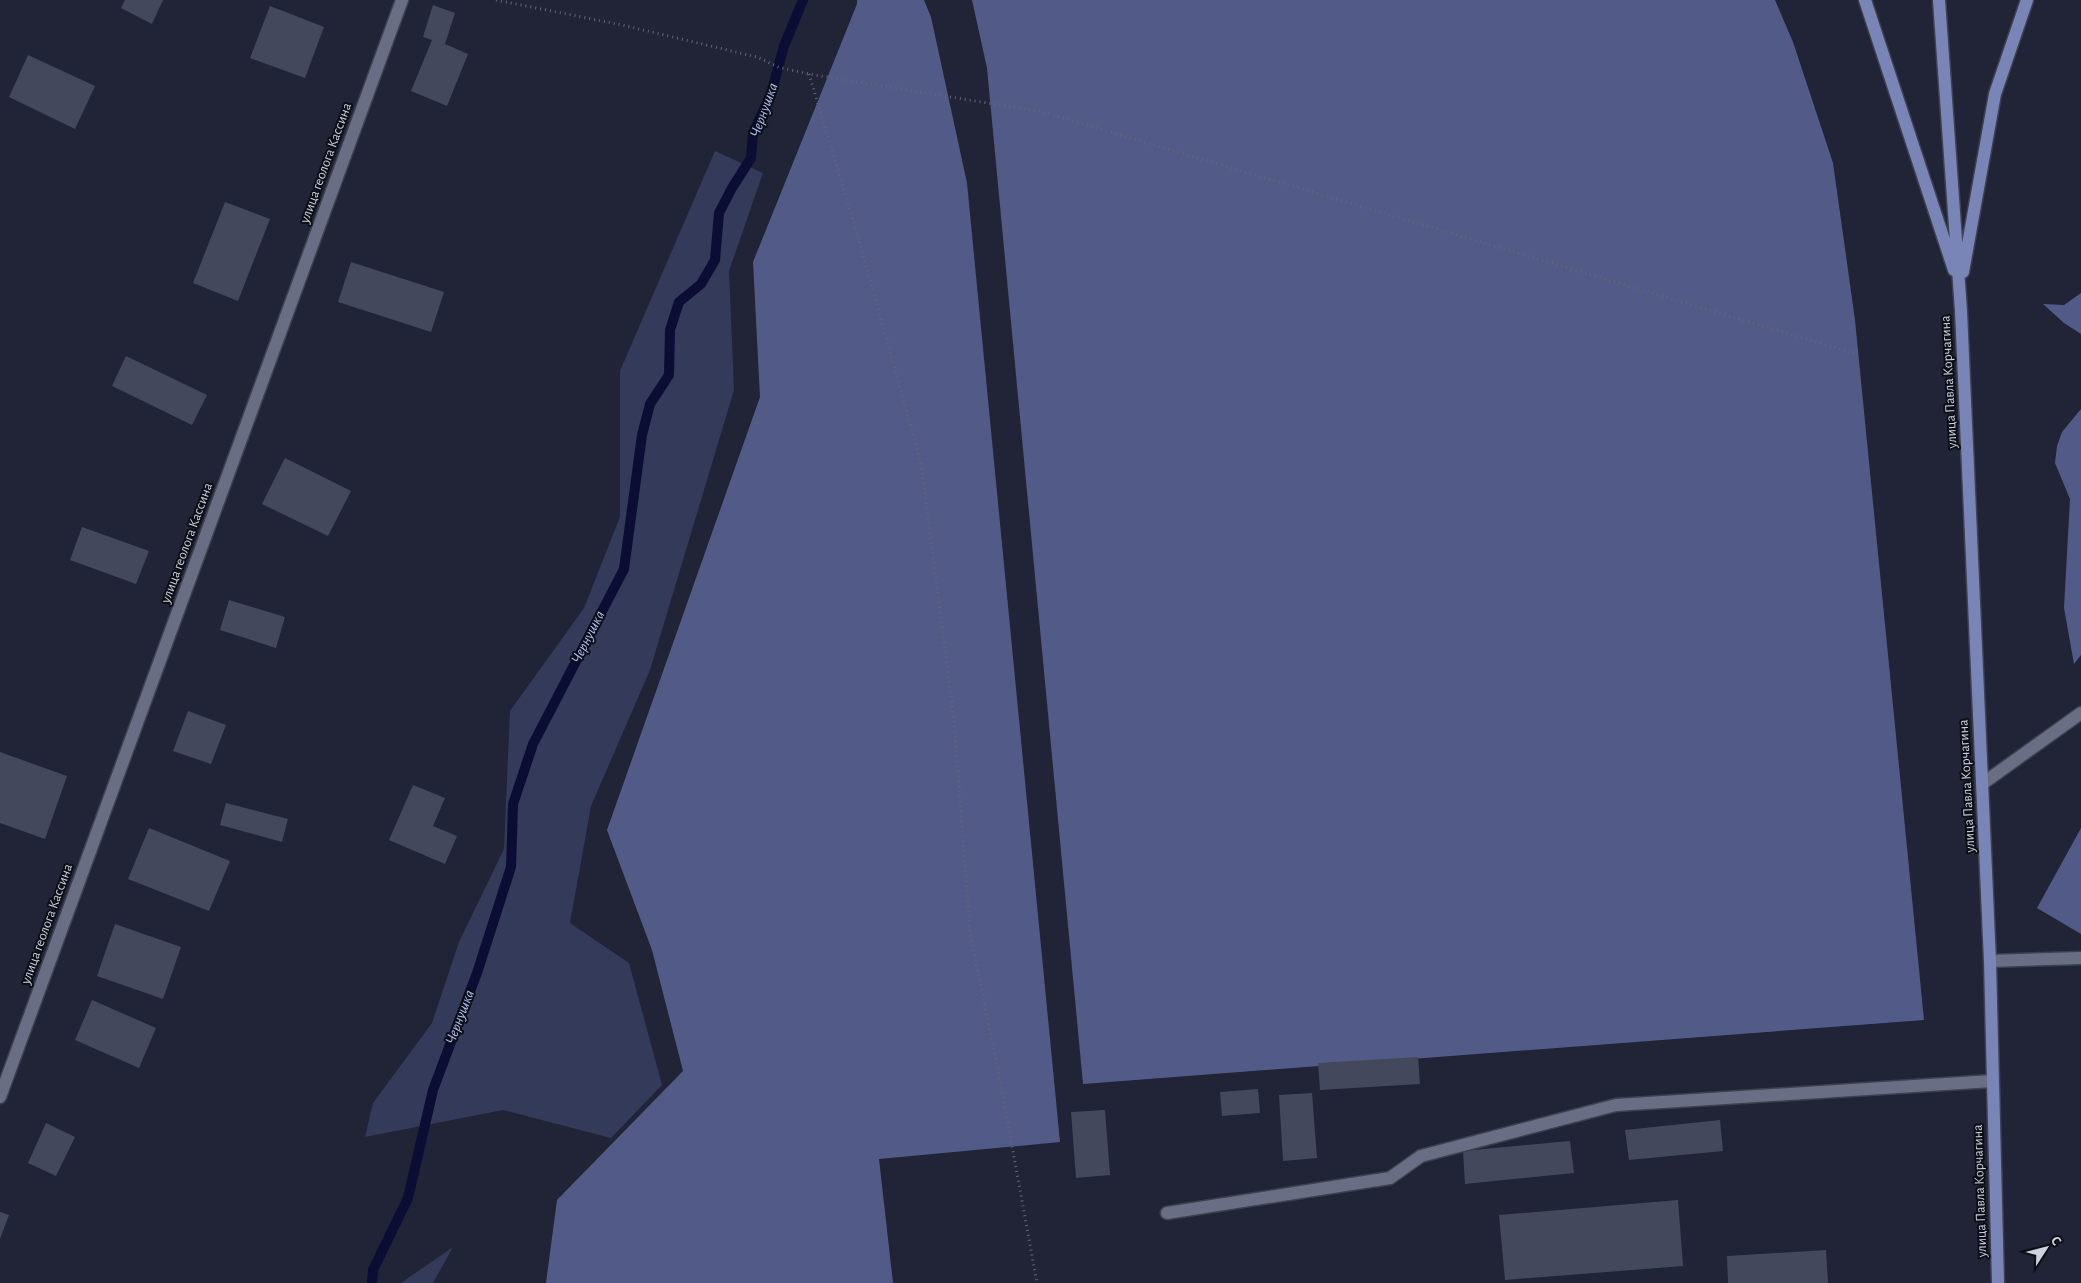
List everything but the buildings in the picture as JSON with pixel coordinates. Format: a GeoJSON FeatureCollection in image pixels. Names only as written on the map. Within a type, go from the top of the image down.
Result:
{"type":"FeatureCollection","features":[{"type":"Feature","properties":{"kind":"main road"},"geometry":{"type":"LineString","coordinates":[[1865,0],[1960,289]]}},
{"type":"Feature","properties":{"kind":"main road"},"geometry":{"type":"LineString","coordinates":[[1938,0],[1960,289]]}},
{"type":"Feature","properties":{"kind":"main road"},"geometry":{"type":"LineString","coordinates":[[1960,289],[1996,94],[2027,0]]}},
{"type":"Feature","properties":{"kind":"main road","name":"улица Павла Корчагина"},"geometry":{"type":"LineString","coordinates":[[1960,289],[1990,961],[1998,1283]]}},
{"type":"Feature","properties":{"kind":"street","name":"улица геолога Кассина"},"geometry":{"type":"LineString","coordinates":[[0,1097],[402,0]]}},
{"type":"Feature","properties":{"kind":"street"},"geometry":{"type":"LineString","coordinates":[[1982,784],[2081,713]]}},
{"type":"Feature","properties":{"kind":"street"},"geometry":{"type":"LineString","coordinates":[[1990,961],[2081,958]]}},
{"type":"Feature","properties":{"kind":"street"},"geometry":{"type":"LineString","coordinates":[[1167,1213],[1390,1178],[1421,1156],[1616,1105],[1992,1081]]}},
{"type":"Feature","properties":{"kind":"path"},"geometry":{"type":"LineString","coordinates":[[496,0],[757,57],[778,67],[809,74],[1043,112],[1857,354]]}},
{"type":"Feature","properties":{"kind":"path"},"geometry":{"type":"LineString","coordinates":[[809,74],[859,240],[921,463],[954,720],[970,934],[1000,1080],[1037,1283]]}},
{"type":"Feature","properties":{"kind":"shaded area"},"geometry":{"type":"Polygon","coordinates":[[[857,0],[924,0],[931,17],[967,183],[1060,1142],[879,1159],[893,1283],[546,1283],[557,1200],[683,1071],[652,950],[607,830],[760,397],[753,262],[857,0]]]}},
{"type":"Feature","properties":{"kind":"shaded area"},"geometry":{"type":"Polygon","coordinates":[[[972,0],[1775,0],[1793,42],[1833,163],[1855,320],[1924,1020],[1083,1084],[987,68],[972,0]]]}},
{"type":"Feature","properties":{"kind":"shaded area"},"geometry":{"type":"Polygon","coordinates":[[[715,151],[763,173],[729,271],[734,390],[650,670],[591,806],[570,923],[629,963],[662,1085],[611,1138],[503,1110],[365,1137],[373,1103],[432,1023],[459,942],[504,849],[510,711],[584,608],[620,517],[620,371],[715,151]]]}},
{"type":"Feature","properties":{"kind":"shaded area"},"geometry":{"type":"Polygon","coordinates":[[[2081,293],[2081,334],[2064,323],[2043,304],[2064,305],[2081,293]]]}},
{"type":"Feature","properties":{"kind":"shaded area"},"geometry":{"type":"Polygon","coordinates":[[[2081,409],[2081,655],[2074,664],[2064,608],[2070,499],[2055,463],[2057,446],[2062,432],[2081,409]]]}},
{"type":"Feature","properties":{"kind":"shaded area"},"geometry":{"type":"Polygon","coordinates":[[[2081,828],[2081,934],[2037,908],[2081,828]]]}},
{"type":"Feature","properties":{"kind":"shaded area"},"geometry":{"type":"Polygon","coordinates":[[[453,1247],[433,1283],[401,1283],[453,1247]]]}},
{"type":"Feature","properties":{"kind":"waterway","name":"Чернушка"},"geometry":{"type":"LineString","coordinates":[[372,1283],[373,1270],[408,1198],[433,1090],[477,973],[511,867],[513,804],[533,744],[624,569],[642,435],[650,404],[669,375],[670,330],[679,302],[701,284],[715,260],[719,213],[751,158],[753,133],[771,94],[784,46],[803,0]]}}]}
